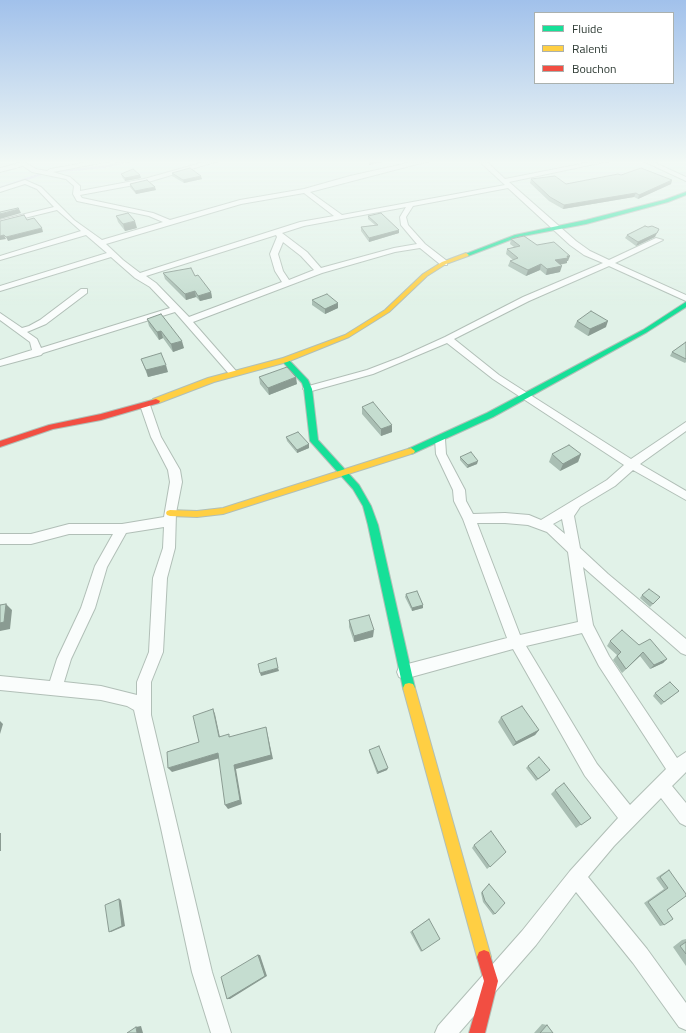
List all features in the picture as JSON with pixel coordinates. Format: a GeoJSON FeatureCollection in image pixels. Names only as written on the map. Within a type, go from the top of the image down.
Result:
{"type":"FeatureCollection","features":[{"type":"Feature","properties":{"kind":"street"},"geometry":{"type":"LineString","coordinates":[[0,222],[53,209]]}},
{"type":"Feature","properties":{"kind":"street"},"geometry":{"type":"LineString","coordinates":[[59,209],[138,276],[153,285],[176,308],[233,373]]}},
{"type":"Feature","properties":{"kind":"street"},"geometry":{"type":"LineString","coordinates":[[126,209],[151,214],[170,223]]}},
{"type":"Feature","properties":{"kind":"street"},"geometry":{"type":"LineString","coordinates":[[101,243],[216,209]]}},
{"type":"Feature","properties":{"kind":"street"},"geometry":{"type":"LineString","coordinates":[[330,209],[340,217]]}},
{"type":"Feature","properties":{"kind":"street"},"geometry":{"type":"LineString","coordinates":[[138,276],[340,217],[383,209]]}},
{"type":"Feature","properties":{"kind":"street"},"geometry":{"type":"LineString","coordinates":[[408,209],[403,217],[405,225],[422,246],[444,263]]}},
{"type":"Feature","properties":{"kind":"street"},"geometry":{"type":"LineString","coordinates":[[535,209],[573,243],[607,263],[686,298]]}},
{"type":"Feature","properties":{"kind":"street"},"geometry":{"type":"LineString","coordinates":[[0,444],[52,427],[101,417],[145,405],[233,373],[286,360],[325,346],[352,333],[387,311],[410,291],[425,275],[444,263],[517,236],[586,222],[635,209]]}},
{"type":"Feature","properties":{"kind":"street"},"geometry":{"type":"LineString","coordinates":[[0,258],[86,232]]}},
{"type":"Feature","properties":{"kind":"street"},"geometry":{"type":"LineString","coordinates":[[279,234],[304,254],[319,271]]}},
{"type":"Feature","properties":{"kind":"street"},"geometry":{"type":"LineString","coordinates":[[279,234],[274,254],[279,270],[287,283]]}},
{"type":"Feature","properties":{"kind":"street"},"geometry":{"type":"LineString","coordinates":[[308,389],[370,372],[448,339],[492,315],[659,240]]}},
{"type":"Feature","properties":{"kind":"street"},"geometry":{"type":"LineString","coordinates":[[187,321],[319,271],[394,250],[422,246]]}},
{"type":"Feature","properties":{"kind":"street"},"geometry":{"type":"LineString","coordinates":[[0,289],[112,254]]}},
{"type":"Feature","properties":{"kind":"street"},"geometry":{"type":"LineString","coordinates":[[21,331],[43,322],[84,291]]}},
{"type":"Feature","properties":{"kind":"street"},"geometry":{"type":"LineString","coordinates":[[0,539],[32,540],[69,530],[122,529],[169,517],[222,511],[404,454],[440,439],[490,415],[524,395],[645,331],[686,304]]}},
{"type":"Feature","properties":{"kind":"street"},"geometry":{"type":"LineString","coordinates":[[0,363],[176,308]]}},
{"type":"Feature","properties":{"kind":"street"},"geometry":{"type":"LineString","coordinates":[[0,316],[34,341],[58,346]]}},
{"type":"Feature","properties":{"kind":"street"},"geometry":{"type":"LineString","coordinates":[[448,339],[479,365],[524,395],[632,465],[686,496]]}},
{"type":"Feature","properties":{"kind":"street"},"geometry":{"type":"LineString","coordinates":[[34,341],[38,352]]}},
{"type":"Feature","properties":{"kind":"street"},"geometry":{"type":"LineString","coordinates":[[286,360],[305,382],[308,389],[311,427],[314,441],[356,487],[367,506],[373,525],[404,672],[491,981],[477,1033]]}},
{"type":"Feature","properties":{"kind":"street"},"geometry":{"type":"LineString","coordinates":[[144,717],[144,682],[156,652],[158,593],[160,578],[169,548],[169,517],[175,492],[175,477],[156,437],[145,405]]}},
{"type":"Feature","properties":{"kind":"street"},"geometry":{"type":"LineString","coordinates":[[543,524],[572,508],[620,477],[632,465],[686,426]]}},
{"type":"Feature","properties":{"kind":"street"},"geometry":{"type":"LineString","coordinates":[[440,439],[441,454],[459,490],[460,502],[469,519],[507,622],[516,642],[591,770],[630,818]]}},
{"type":"Feature","properties":{"kind":"street"},"geometry":{"type":"LineString","coordinates":[[445,1033],[529,938],[576,877],[681,765],[632,705],[604,661],[586,626],[568,516],[569,511],[572,508]]}},
{"type":"Feature","properties":{"kind":"street"},"geometry":{"type":"LineString","coordinates":[[469,519],[505,518],[529,520],[543,524],[559,536],[574,552],[686,648]]}},
{"type":"Feature","properties":{"kind":"street"},"geometry":{"type":"LineString","coordinates":[[55,689],[64,660],[88,608],[101,566],[122,529]]}},
{"type":"Feature","properties":{"kind":"street"},"geometry":{"type":"LineString","coordinates":[[404,672],[516,642],[586,626]]}},
{"type":"Feature","properties":{"kind":"street"},"geometry":{"type":"LineString","coordinates":[[0,683],[101,693],[130,699],[139,705],[144,717],[202,972],[221,1033]]}},
{"type":"Feature","properties":{"kind":"street"},"geometry":{"type":"LineString","coordinates":[[661,785],[686,817]]}},
{"type":"Feature","properties":{"kind":"street"},"geometry":{"type":"LineString","coordinates":[[576,877],[640,956],[686,1020]]}},
{"type":"Feature","properties":{"kind":"building"},"geometry":{"type":"Polygon","coordinates":[[[13,209],[18,209],[0,214],[0,212],[13,209]]]}},
{"type":"Feature","properties":{"kind":"building"},"geometry":{"type":"Polygon","coordinates":[[[128,213],[135,221],[123,224],[116,216],[128,213]]]}},
{"type":"Feature","properties":{"kind":"building"},"geometry":{"type":"Polygon","coordinates":[[[381,213],[399,230],[369,238],[361,227],[378,225],[368,216],[381,213]]]}},
{"type":"Feature","properties":{"kind":"building"},"geometry":{"type":"Polygon","coordinates":[[[24,215],[27,220],[34,218],[42,228],[6,237],[4,235],[0,236],[0,221],[24,215]]]}},
{"type":"Feature","properties":{"kind":"building"},"geometry":{"type":"Polygon","coordinates":[[[645,226],[652,226],[659,229],[657,233],[638,242],[627,235],[645,226]]]}},
{"type":"Feature","properties":{"kind":"building"},"geometry":{"type":"Polygon","coordinates":[[[524,236],[537,245],[554,242],[570,256],[567,256],[568,258],[555,260],[562,266],[547,269],[541,264],[528,270],[510,261],[518,258],[507,249],[520,246],[511,239],[524,236]]]}},
{"type":"Feature","properties":{"kind":"building"},"geometry":{"type":"Polygon","coordinates":[[[191,268],[195,276],[198,275],[211,292],[198,296],[195,291],[185,294],[163,273],[191,268]]]}},
{"type":"Feature","properties":{"kind":"building"},"geometry":{"type":"Polygon","coordinates":[[[327,294],[338,303],[325,309],[312,300],[327,294]]]}},
{"type":"Feature","properties":{"kind":"building"},"geometry":{"type":"Polygon","coordinates":[[[591,311],[608,321],[590,329],[577,321],[591,311]]]}},
{"type":"Feature","properties":{"kind":"building"},"geometry":{"type":"Polygon","coordinates":[[[161,314],[182,341],[171,344],[161,331],[157,332],[147,319],[161,314]]]}},
{"type":"Feature","properties":{"kind":"building"},"geometry":{"type":"Polygon","coordinates":[[[686,342],[686,359],[672,352],[686,342]]]}},
{"type":"Feature","properties":{"kind":"building"},"geometry":{"type":"Polygon","coordinates":[[[161,353],[166,365],[146,370],[141,359],[161,353]]]}},
{"type":"Feature","properties":{"kind":"building"},"geometry":{"type":"Polygon","coordinates":[[[287,367],[296,377],[268,388],[259,377],[287,367]]]}},
{"type":"Feature","properties":{"kind":"building"},"geometry":{"type":"Polygon","coordinates":[[[373,402],[392,425],[381,429],[362,407],[373,402]]]}},
{"type":"Feature","properties":{"kind":"building"},"geometry":{"type":"Polygon","coordinates":[[[298,432],[309,444],[297,450],[286,437],[298,432]]]}},
{"type":"Feature","properties":{"kind":"building"},"geometry":{"type":"Polygon","coordinates":[[[569,445],[581,454],[563,464],[552,454],[569,445]]]}},
{"type":"Feature","properties":{"kind":"building"},"geometry":{"type":"Polygon","coordinates":[[[471,452],[478,461],[468,465],[460,457],[471,452]]]}},
{"type":"Feature","properties":{"kind":"building"},"geometry":{"type":"Polygon","coordinates":[[[649,589],[660,597],[653,604],[642,595],[649,589]]]}},
{"type":"Feature","properties":{"kind":"building"},"geometry":{"type":"Polygon","coordinates":[[[417,591],[423,605],[412,608],[406,594],[417,591]]]}},
{"type":"Feature","properties":{"kind":"building"},"geometry":{"type":"Polygon","coordinates":[[[6,604],[4,622],[0,623],[0,605],[6,604]]]}},
{"type":"Feature","properties":{"kind":"building"},"geometry":{"type":"Polygon","coordinates":[[[369,615],[374,630],[354,636],[349,620],[369,615]]]}},
{"type":"Feature","properties":{"kind":"building"},"geometry":{"type":"Polygon","coordinates":[[[622,630],[639,645],[650,639],[667,659],[654,665],[643,652],[626,669],[617,656],[621,652],[610,641],[622,630]]]}},
{"type":"Feature","properties":{"kind":"building"},"geometry":{"type":"Polygon","coordinates":[[[276,658],[278,668],[260,673],[258,664],[276,658]]]}},
{"type":"Feature","properties":{"kind":"building"},"geometry":{"type":"Polygon","coordinates":[[[670,682],[679,691],[664,702],[655,693],[670,682]]]}},
{"type":"Feature","properties":{"kind":"building"},"geometry":{"type":"Polygon","coordinates":[[[522,706],[539,730],[516,742],[501,717],[522,706]]]}},
{"type":"Feature","properties":{"kind":"building"},"geometry":{"type":"Polygon","coordinates":[[[213,709],[219,737],[229,734],[229,737],[266,727],[271,755],[234,765],[240,800],[225,805],[218,753],[168,768],[167,752],[199,742],[193,716],[213,709]]]}},
{"type":"Feature","properties":{"kind":"building"},"geometry":{"type":"Polygon","coordinates":[[[379,746],[388,768],[378,772],[369,750],[379,746]]]}},
{"type":"Feature","properties":{"kind":"building"},"geometry":{"type":"Polygon","coordinates":[[[539,757],[550,770],[538,779],[528,766],[539,757]]]}},
{"type":"Feature","properties":{"kind":"building"},"geometry":{"type":"Polygon","coordinates":[[[564,783],[591,818],[581,825],[555,790],[564,783]]]}},
{"type":"Feature","properties":{"kind":"building"},"geometry":{"type":"Polygon","coordinates":[[[491,831],[506,852],[490,867],[474,845],[491,831]]]}},
{"type":"Feature","properties":{"kind":"building"},"geometry":{"type":"Polygon","coordinates":[[[669,870],[686,896],[667,910],[673,919],[664,925],[648,902],[668,888],[660,877],[669,870]]]}},
{"type":"Feature","properties":{"kind":"building"},"geometry":{"type":"Polygon","coordinates":[[[489,884],[505,903],[495,914],[485,901],[482,892],[489,884]]]}},
{"type":"Feature","properties":{"kind":"building"},"geometry":{"type":"Polygon","coordinates":[[[119,899],[122,926],[109,932],[105,905],[119,899]]]}},
{"type":"Feature","properties":{"kind":"building"},"geometry":{"type":"Polygon","coordinates":[[[429,919],[440,939],[422,951],[412,931],[429,919]]]}},
{"type":"Feature","properties":{"kind":"building"},"geometry":{"type":"Polygon","coordinates":[[[686,942],[686,954],[680,946],[686,942]]]}},
{"type":"Feature","properties":{"kind":"building"},"geometry":{"type":"Polygon","coordinates":[[[258,955],[265,976],[227,999],[221,977],[258,955]]]}},
{"type":"Feature","properties":{"kind":"building"},"geometry":{"type":"Polygon","coordinates":[[[547,1025],[553,1033],[540,1033],[547,1025]]]}},
{"type":"Feature","properties":{"kind":"building"},"geometry":{"type":"Polygon","coordinates":[[[136,1027],[137,1033],[127,1033],[136,1027]]]}},
{"type":"Feature","properties":{"kind":"traffic: fast"},"geometry":{"type":"LineString","coordinates":[[466,255],[517,236],[586,222],[635,209]]}},
{"type":"Feature","properties":{"kind":"traffic: fast"},"geometry":{"type":"LineString","coordinates":[[411,451],[490,415],[645,331],[686,304]]}},
{"type":"Feature","properties":{"kind":"traffic: fast"},"geometry":{"type":"LineString","coordinates":[[285,360],[305,382],[308,389],[314,441],[356,487],[367,506],[373,525],[409,688]]}},
{"type":"Feature","properties":{"kind":"traffic: slow"},"geometry":{"type":"LineString","coordinates":[[156,401],[211,380],[285,360],[347,336],[387,311],[425,275],[444,263],[466,255]]}},
{"type":"Feature","properties":{"kind":"traffic: slow"},"geometry":{"type":"LineString","coordinates":[[170,513],[197,514],[223,511],[411,451]]}},
{"type":"Feature","properties":{"kind":"traffic: slow"},"geometry":{"type":"LineString","coordinates":[[409,688],[484,957]]}},
{"type":"Feature","properties":{"kind":"traffic: jam"},"geometry":{"type":"LineString","coordinates":[[0,444],[52,427],[101,417],[156,401]]}},
{"type":"Feature","properties":{"kind":"traffic: jam"},"geometry":{"type":"LineString","coordinates":[[477,1033],[491,981],[484,957]]}}]}
